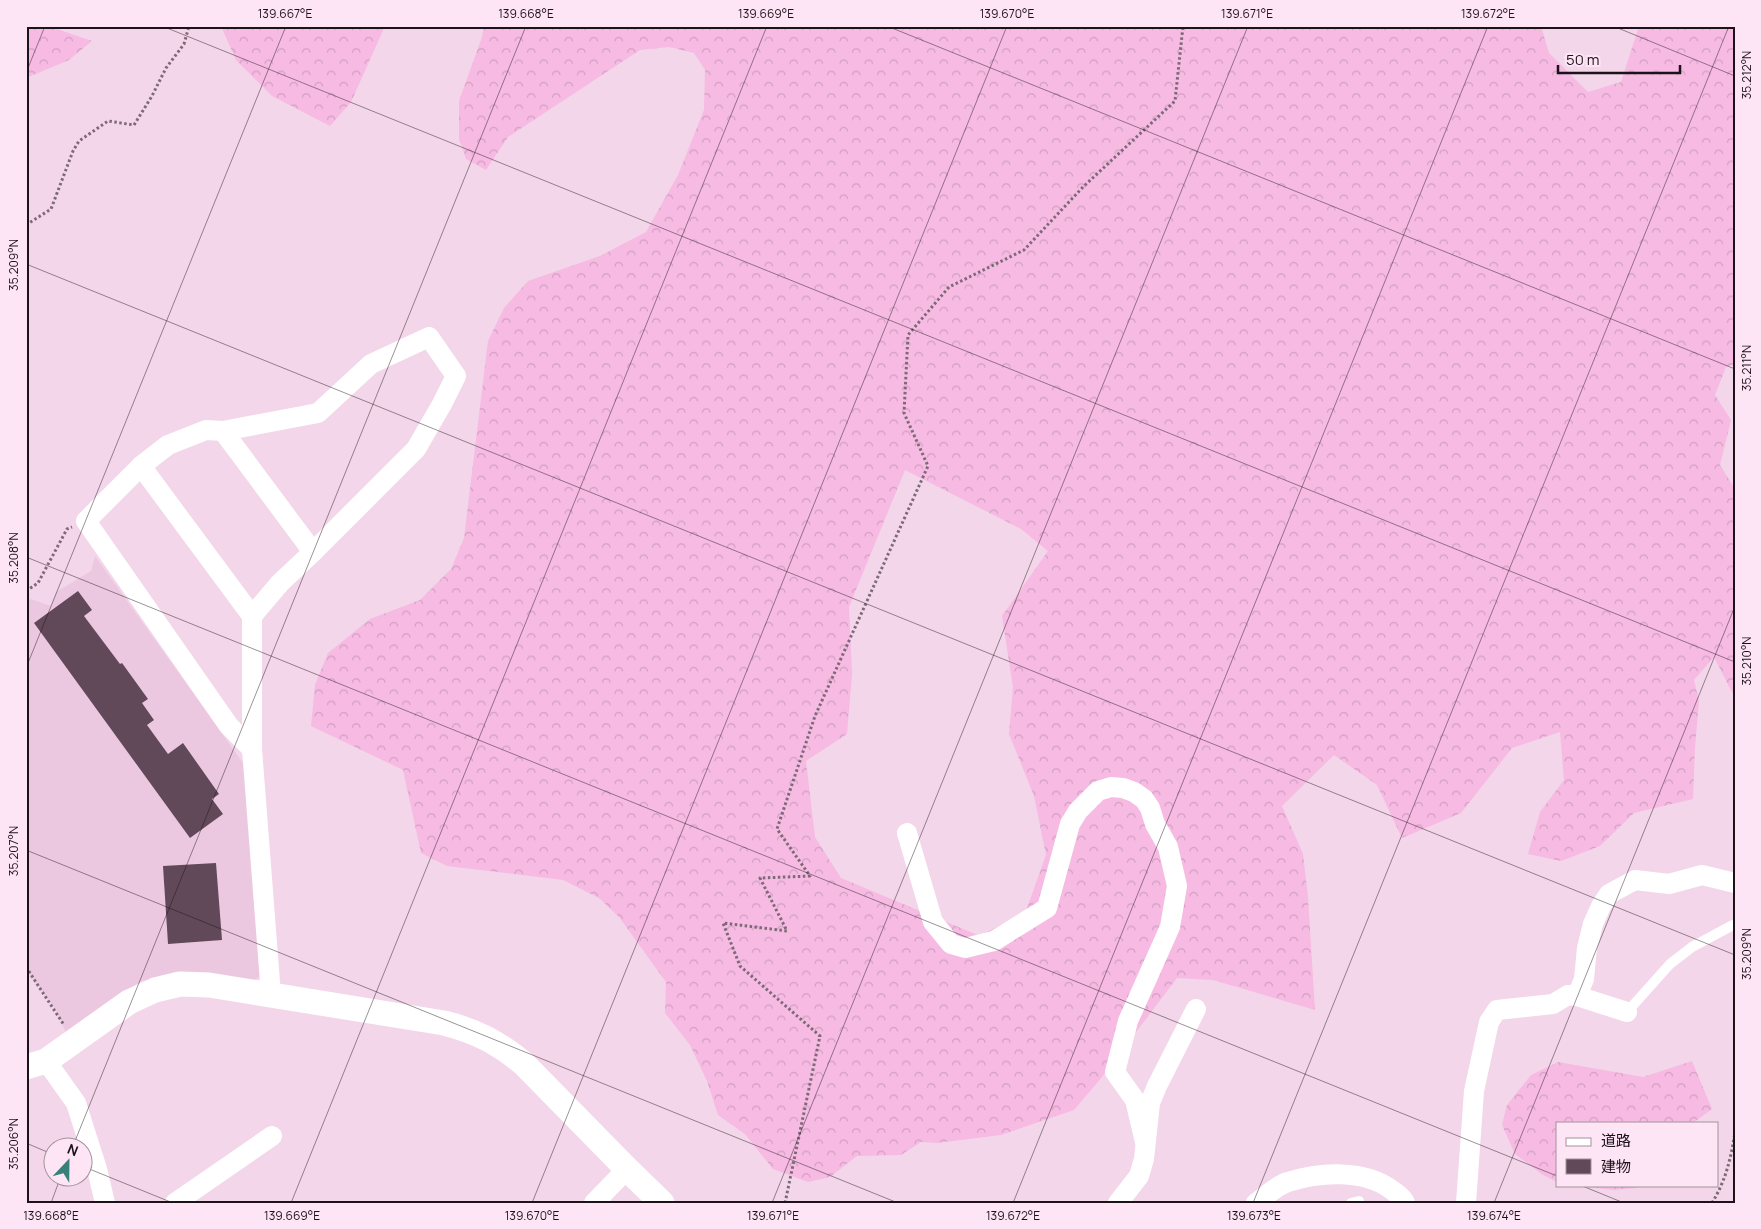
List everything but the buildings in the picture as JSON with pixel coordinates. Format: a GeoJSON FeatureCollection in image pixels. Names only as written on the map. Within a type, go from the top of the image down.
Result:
{"type":"FeatureCollection","features":[{"type":"Feature","properties":{"kind":"street"},"geometry":{"type":"LineString","coordinates":[[252,616],[280,583],[416,449],[456,376],[429,337],[371,364],[318,412],[223,431],[206,430],[168,445],[141,466],[86,521],[229,726],[252,749]]}},
{"type":"Feature","properties":{"kind":"street"},"geometry":{"type":"LineString","coordinates":[[223,431],[313,552]]}},
{"type":"Feature","properties":{"kind":"street"},"geometry":{"type":"LineString","coordinates":[[141,466],[252,616],[252,749],[271,995]]}},
{"type":"Feature","properties":{"kind":"street"},"geometry":{"type":"LineString","coordinates":[[907,833],[933,922],[951,944],[966,948],[994,941],[1047,908],[1070,824],[1078,811],[1098,791],[1111,787],[1123,788],[1134,792],[1144,799],[1168,847],[1177,886],[1170,927],[1128,1021],[1115,1072],[1135,1100],[1145,1142]]}},
{"type":"Feature","properties":{"kind":"street"},"geometry":{"type":"LineString","coordinates":[[1577,996],[1584,979],[1587,948],[1593,924],[1609,894],[1635,880],[1669,884],[1702,875],[1735,883]]}},
{"type":"Feature","properties":{"kind":"street"},"geometry":{"type":"LineString","coordinates":[[105,1203],[98,1169],[76,1103],[36,1064],[74,1041],[129,1002],[155,990],[180,984],[209,985],[444,1023],[488,1038],[523,1063],[627,1170],[662,1203]]}},
{"type":"Feature","properties":{"kind":"street"},"geometry":{"type":"LineString","coordinates":[[1466,1203],[1474,1091],[1489,1022],[1497,1010],[1553,1004],[1568,995],[1577,996],[1627,1012]]}},
{"type":"Feature","properties":{"kind":"street"},"geometry":{"type":"LineString","coordinates":[[1118,1203],[1139,1176],[1144,1159],[1150,1103],[1196,1009]]}},
{"type":"Feature","properties":{"kind":"street"},"geometry":{"type":"LineString","coordinates":[[175,1203],[272,1136]]}},
{"type":"Feature","properties":{"kind":"street"},"geometry":{"type":"LineString","coordinates":[[594,1203],[627,1170]]}},
{"type":"Feature","properties":{"kind":"street"},"geometry":{"type":"LineString","coordinates":[[1256,1203],[1286,1182],[1322,1174],[1350,1174],[1384,1184],[1403,1198],[1405,1203]]}},
{"type":"Feature","properties":{"kind":"lane"},"geometry":{"type":"LineString","coordinates":[[1627,1012],[1670,964],[1692,948],[1733,925]]}},
{"type":"Feature","properties":{"kind":"path"},"geometry":{"type":"LineString","coordinates":[[26,225],[51,209],[72,151],[79,141],[108,121],[134,125],[166,68],[184,44],[189,26]]}},
{"type":"Feature","properties":{"kind":"path"},"geometry":{"type":"LineString","coordinates":[[785,1203],[820,1036],[740,966],[724,923],[788,930],[760,878],[810,876],[777,829],[816,716],[928,466],[904,412],[908,334],[949,287],[1024,250],[1083,187],[1175,101],[1183,26]]}},
{"type":"Feature","properties":{"kind":"path"},"geometry":{"type":"LineString","coordinates":[[26,591],[38,583],[67,529],[86,521]]}},
{"type":"Feature","properties":{"kind":"path"},"geometry":{"type":"LineString","coordinates":[[26,967],[74,1041]]}},
{"type":"Feature","properties":{"kind":"path"},"geometry":{"type":"LineString","coordinates":[[1712,1203],[1721,1189],[1727,1173],[1735,1132]]}},
{"type":"Feature","properties":{"kind":"shaded area"},"geometry":{"type":"Polygon","coordinates":[[[95,556],[246,767],[262,975],[250,983],[196,973],[141,981],[66,1033],[56,1010],[26,970],[26,602],[31,599],[51,606],[56,592],[91,571],[95,556]]]}},
{"type":"Feature","properties":{"kind":"green space"},"geometry":{"type":"Polygon","coordinates":[[[26,26],[48,26],[92,41],[69,60],[26,78],[26,26]]]}},
{"type":"Feature","properties":{"kind":"green space"},"geometry":{"type":"Polygon","coordinates":[[[221,26],[385,26],[351,102],[330,126],[272,96],[236,60],[221,26]]]}},
{"type":"Feature","properties":{"kind":"green space"},"geometry":{"type":"Polygon","coordinates":[[[484,26],[1541,26],[1549,53],[1588,92],[1621,82],[1639,26],[1735,26],[1735,364],[1726,367],[1715,395],[1731,420],[1720,465],[1735,489],[1735,698],[1714,657],[1694,680],[1699,701],[1693,799],[1634,813],[1600,846],[1561,861],[1528,854],[1540,812],[1564,780],[1560,732],[1512,748],[1461,813],[1402,838],[1377,785],[1334,755],[1282,806],[1303,854],[1308,897],[1315,1010],[1213,980],[1177,978],[1102,1077],[1074,1110],[1001,1135],[937,1143],[921,1142],[901,1155],[857,1156],[830,1177],[808,1182],[773,1169],[745,1134],[718,1115],[707,1081],[690,1045],[665,1013],[666,982],[619,917],[599,898],[563,880],[447,866],[421,853],[403,770],[311,726],[315,685],[328,653],[370,619],[420,600],[451,569],[464,538],[488,341],[504,308],[528,281],[600,256],[646,232],[678,175],[704,110],[705,70],[694,53],[669,47],[640,50],[508,137],[486,170],[466,159],[459,138],[459,101],[482,37],[484,26]],[[905,470],[849,607],[852,674],[847,734],[806,761],[815,837],[841,878],[980,936],[1026,911],[1046,855],[1034,796],[1009,734],[1013,687],[1002,616],[1048,551],[1021,529],[905,470]]]}},
{"type":"Feature","properties":{"kind":"green space"},"geometry":{"type":"Polygon","coordinates":[[[1692,1061],[1712,1109],[1694,1122],[1556,1122],[1556,1182],[1543,1175],[1515,1154],[1502,1125],[1507,1105],[1531,1075],[1558,1062],[1643,1077],[1692,1061]]]}},
{"type":"Feature","properties":{"kind":"green space"},"geometry":{"type":"Polygon","coordinates":[[[1580,1186],[1637,1186],[1636,1188],[1613,1190],[1580,1186]]]}}]}
